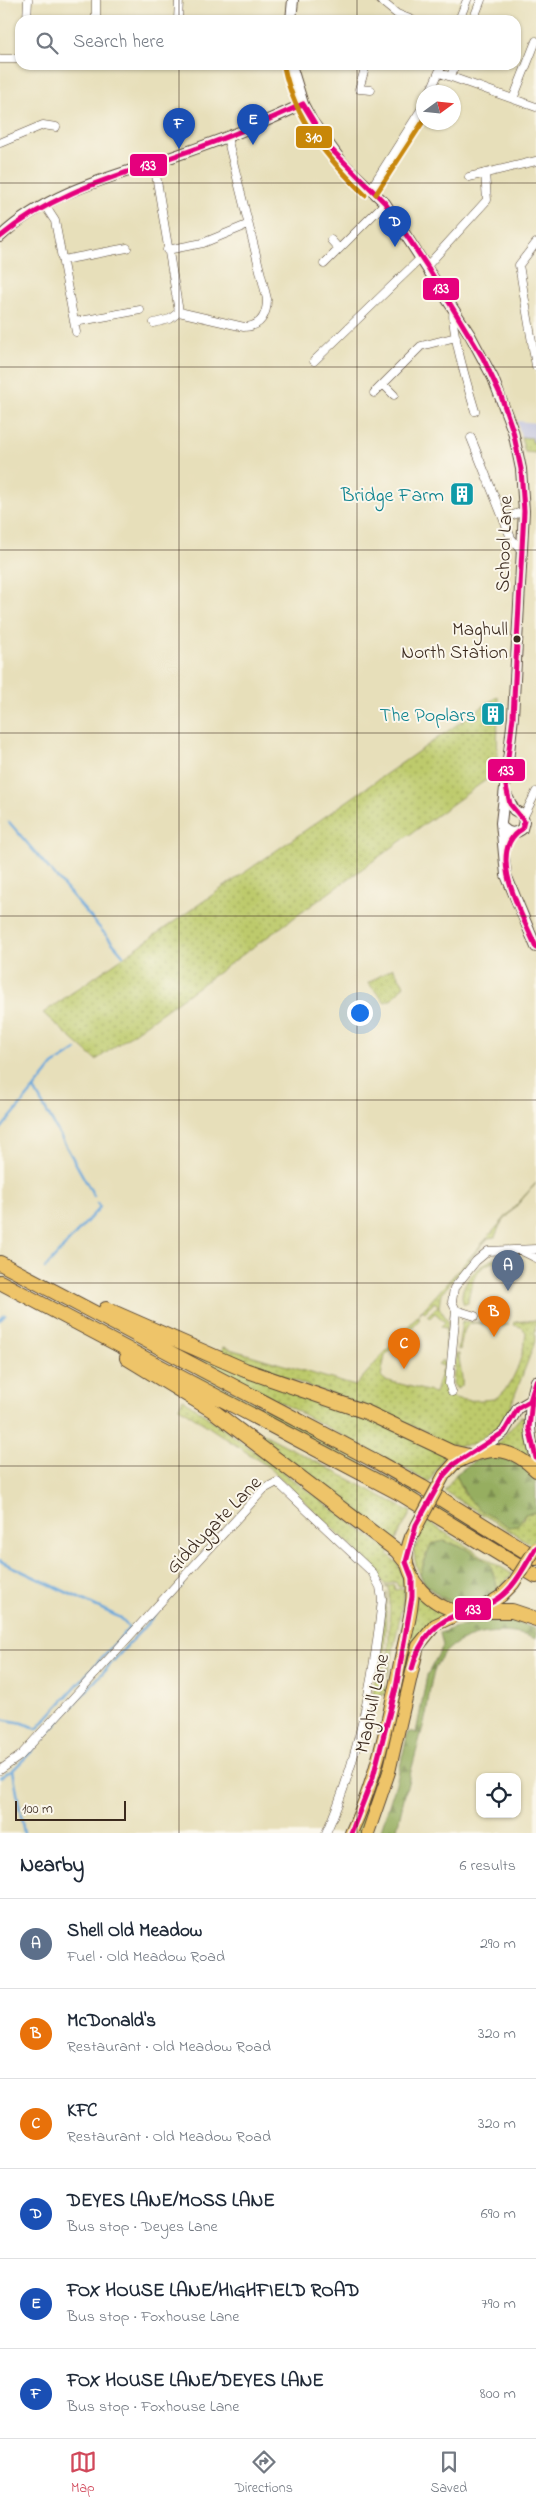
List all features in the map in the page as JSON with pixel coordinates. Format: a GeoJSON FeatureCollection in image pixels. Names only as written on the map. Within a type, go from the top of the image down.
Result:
{"type":"FeatureCollection","features":[{"type":"Feature","properties":{"kind":"highway"},"geometry":{"type":"LineString","coordinates":[[0,1262],[236,1367],[366,1412],[451,1452],[473,1454]]}},
{"type":"Feature","properties":{"kind":"highway"},"geometry":{"type":"LineString","coordinates":[[0,1262],[422,1486],[536,1558]]}},
{"type":"Feature","properties":{"kind":"highway"},"geometry":{"type":"LineString","coordinates":[[0,1282],[401,1494],[536,1576]]}},
{"type":"Feature","properties":{"kind":"highway"},"geometry":{"type":"LineString","coordinates":[[31,1298],[74,1328],[212,1410],[397,1551],[406,1562]]}},
{"type":"Feature","properties":{"kind":"highway"},"geometry":{"type":"LineString","coordinates":[[468,1611],[519,1612],[536,1619]]}},
{"type":"Feature","properties":{"kind":"main road"},"geometry":{"type":"LineString","coordinates":[[468,1611],[445,1606],[432,1599],[412,1578],[406,1562],[411,1537],[444,1476],[454,1464],[473,1454],[495,1450],[514,1454],[536,1471]]}},
{"type":"Feature","properties":{"kind":"main road","name":"Maghull Lane"},"geometry":{"type":"LineString","coordinates":[[368,1833],[390,1772],[418,1646],[435,1625],[501,1596],[513,1584],[536,1548]]}},
{"type":"Feature","properties":{"kind":"main road","name":"Maghull Lane"},"geometry":{"type":"LineString","coordinates":[[351,1833],[367,1798],[383,1745],[411,1608],[412,1578]]}},
{"type":"Feature","properties":{"kind":"street"},"geometry":{"type":"LineString","coordinates":[[27,15],[28,0]]}},
{"type":"Feature","properties":{"kind":"street"},"geometry":{"type":"LineString","coordinates":[[96,0],[96,15]]}},
{"type":"Feature","properties":{"kind":"street"},"geometry":{"type":"LineString","coordinates":[[178,15],[179,0]]}},
{"type":"Feature","properties":{"kind":"street"},"geometry":{"type":"LineString","coordinates":[[292,15],[293,0]]}},
{"type":"Feature","properties":{"kind":"street"},"geometry":{"type":"LineString","coordinates":[[380,0],[393,15]]}},
{"type":"Feature","properties":{"kind":"street"},"geometry":{"type":"LineString","coordinates":[[461,15],[468,0]]}},
{"type":"Feature","properties":{"kind":"street"},"geometry":{"type":"LineString","coordinates":[[475,15],[481,0]]}},
{"type":"Feature","properties":{"kind":"street"},"geometry":{"type":"LineString","coordinates":[[513,99],[536,41]]}},
{"type":"Feature","properties":{"kind":"street"},"geometry":{"type":"LineString","coordinates":[[0,59],[15,59]]}},
{"type":"Feature","properties":{"kind":"street","name":"School Lane"},"geometry":{"type":"LineString","coordinates":[[293,70],[303,104],[330,148],[385,203],[483,358],[507,411],[518,453],[524,511],[512,717],[502,816],[505,858],[510,885],[536,947]]}},
{"type":"Feature","properties":{"kind":"street"},"geometry":{"type":"LineString","coordinates":[[365,70],[359,89],[371,90]]}},
{"type":"Feature","properties":{"kind":"street"},"geometry":{"type":"LineString","coordinates":[[433,85],[441,70]]}},
{"type":"Feature","properties":{"kind":"street"},"geometry":{"type":"LineString","coordinates":[[442,70],[451,76],[536,107]]}},
{"type":"Feature","properties":{"kind":"street"},"geometry":{"type":"LineString","coordinates":[[451,76],[453,70]]}},
{"type":"Feature","properties":{"kind":"street"},"geometry":{"type":"LineString","coordinates":[[1,235],[44,204],[73,190],[227,137],[303,104]]}},
{"type":"Feature","properties":{"kind":"street"},"geometry":{"type":"LineString","coordinates":[[370,190],[416,118]]}},
{"type":"Feature","properties":{"kind":"street"},"geometry":{"type":"LineString","coordinates":[[0,143],[43,125],[56,127]]}},
{"type":"Feature","properties":{"kind":"street"},"geometry":{"type":"LineString","coordinates":[[179,312],[244,327],[260,322],[265,314],[267,299],[247,225],[245,206],[227,137]]}},
{"type":"Feature","properties":{"kind":"street"},"geometry":{"type":"LineString","coordinates":[[469,177],[536,161]]}},
{"type":"Feature","properties":{"kind":"street"},"geometry":{"type":"LineString","coordinates":[[154,163],[167,250],[179,312]]}},
{"type":"Feature","properties":{"kind":"street"},"geometry":{"type":"LineString","coordinates":[[314,361],[424,262],[487,200],[486,174]]}},
{"type":"Feature","properties":{"kind":"street"},"geometry":{"type":"LineString","coordinates":[[324,264],[385,203]]}},
{"type":"Feature","properties":{"kind":"street"},"geometry":{"type":"LineString","coordinates":[[44,204],[55,221],[76,332]]}},
{"type":"Feature","properties":{"kind":"street"},"geometry":{"type":"LineString","coordinates":[[167,250],[203,243],[247,225]]}},
{"type":"Feature","properties":{"kind":"street"},"geometry":{"type":"LineString","coordinates":[[115,240],[116,250]]}},
{"type":"Feature","properties":{"kind":"street"},"geometry":{"type":"LineString","coordinates":[[331,240],[339,249]]}},
{"type":"Feature","properties":{"kind":"street"},"geometry":{"type":"LineString","coordinates":[[536,243],[519,265],[536,366]]}},
{"type":"Feature","properties":{"kind":"street"},"geometry":{"type":"LineString","coordinates":[[63,260],[127,248]]}},
{"type":"Feature","properties":{"kind":"street"},"geometry":{"type":"LineString","coordinates":[[75,322],[140,310]]}},
{"type":"Feature","properties":{"kind":"street"},"geometry":{"type":"LineString","coordinates":[[454,310],[452,315],[456,337],[475,412]]}},
{"type":"Feature","properties":{"kind":"street"},"geometry":{"type":"LineString","coordinates":[[154,323],[170,319],[179,312]]}},
{"type":"Feature","properties":{"kind":"street"},"geometry":{"type":"LineString","coordinates":[[130,313],[132,323]]}},
{"type":"Feature","properties":{"kind":"street"},"geometry":{"type":"LineString","coordinates":[[374,393],[420,346],[456,337]]}},
{"type":"Feature","properties":{"kind":"street"},"geometry":{"type":"LineString","coordinates":[[383,384],[394,395]]}},
{"type":"Feature","properties":{"kind":"street"},"geometry":{"type":"LineString","coordinates":[[471,438],[505,518],[511,538],[522,551]]}},
{"type":"Feature","properties":{"kind":"street"},"geometry":{"type":"LineString","coordinates":[[505,518],[524,511]]}},
{"type":"Feature","properties":{"kind":"street"},"geometry":{"type":"LineString","coordinates":[[503,828],[508,832],[515,833],[522,829],[518,813],[505,792]]}},
{"type":"Feature","properties":{"kind":"street"},"geometry":{"type":"LineString","coordinates":[[518,813],[535,796]]}},
{"type":"Feature","properties":{"kind":"street"},"geometry":{"type":"LineString","coordinates":[[502,816],[508,811],[518,813]]}},
{"type":"Feature","properties":{"kind":"street"},"geometry":{"type":"LineString","coordinates":[[505,858],[515,833]]}},
{"type":"Feature","properties":{"kind":"street"},"geometry":{"type":"LineString","coordinates":[[452,1392],[449,1384],[456,1310],[452,1302],[454,1288],[483,1254],[488,1251],[536,1249]]}},
{"type":"Feature","properties":{"kind":"street"},"geometry":{"type":"LineString","coordinates":[[522,1251],[536,1258]]}},
{"type":"Feature","properties":{"kind":"street"},"geometry":{"type":"LineString","coordinates":[[456,1310],[475,1316]]}},
{"type":"Feature","properties":{"kind":"street"},"geometry":{"type":"LineString","coordinates":[[536,1381],[530,1401],[529,1435],[536,1458]]}},
{"type":"Feature","properties":{"kind":"street"},"geometry":{"type":"LineString","coordinates":[[473,1454],[504,1432],[518,1408],[530,1401]]}},
{"type":"Feature","properties":{"kind":"street","name":"Giddygate Lane"},"geometry":{"type":"LineString","coordinates":[[0,1770],[20,1756],[264,1489],[277,1482],[368,1567],[380,1587],[382,1599],[359,1736],[350,1773],[326,1833]]}},
{"type":"Feature","properties":{"kind":"shaded area"},"geometry":{"type":"Polygon","coordinates":[[[517,421],[536,423],[536,453],[525,452],[517,421]]]}},
{"type":"Feature","properties":{"kind":"green space"},"geometry":{"type":"Polygon","coordinates":[[[521,437],[532,438],[532,442],[536,442],[536,453],[525,452],[521,437]]]}},
{"type":"Feature","properties":{"kind":"green space"},"geometry":{"type":"Polygon","coordinates":[[[498,696],[497,772],[96,1060],[43,1013],[498,696]]]}},
{"type":"Feature","properties":{"kind":"green space"},"geometry":{"type":"Polygon","coordinates":[[[393,968],[404,985],[392,999],[385,1002],[368,983],[393,968]]]}},
{"type":"Feature","properties":{"kind":"green space"},"geometry":{"type":"Polygon","coordinates":[[[536,1183],[500,1225],[495,1237],[488,1238],[441,1294],[439,1307],[448,1321],[446,1350],[446,1328],[441,1327],[445,1322],[435,1313],[430,1318],[427,1316],[438,1306],[435,1302],[425,1312],[422,1310],[536,1183]]]}},
{"type":"Feature","properties":{"kind":"green space"},"geometry":{"type":"Polygon","coordinates":[[[494,1259],[509,1261],[490,1263],[478,1272],[471,1285],[468,1303],[464,1304],[462,1298],[465,1284],[475,1271],[494,1259]]]}},
{"type":"Feature","properties":{"kind":"green space"},"geometry":{"type":"Polygon","coordinates":[[[418,1315],[420,1319],[385,1356],[381,1376],[385,1380],[435,1393],[443,1366],[438,1364],[442,1360],[446,1365],[445,1390],[454,1397],[467,1400],[494,1399],[501,1394],[517,1369],[523,1350],[526,1332],[521,1327],[514,1325],[514,1322],[536,1320],[535,1342],[510,1408],[501,1425],[472,1445],[458,1446],[452,1444],[450,1447],[427,1432],[380,1412],[221,1354],[223,1347],[355,1386],[418,1315]]]}},
{"type":"Feature","properties":{"kind":"green space"},"geometry":{"type":"Polygon","coordinates":[[[462,1321],[497,1324],[500,1326],[471,1324],[466,1328],[460,1350],[458,1350],[462,1321]]]}},
{"type":"Feature","properties":{"kind":"green space"},"geometry":{"type":"Polygon","coordinates":[[[166,1341],[376,1420],[445,1454],[429,1482],[166,1341]]]}},
{"type":"Feature","properties":{"kind":"green space"},"geometry":{"type":"Polygon","coordinates":[[[456,1354],[459,1354],[462,1382],[462,1386],[457,1389],[453,1384],[456,1354]]]}},
{"type":"Feature","properties":{"kind":"green space"},"geometry":{"type":"Polygon","coordinates":[[[199,1373],[308,1431],[421,1495],[419,1499],[195,1380],[199,1373]]]}},
{"type":"Feature","properties":{"kind":"green space"},"geometry":{"type":"Polygon","coordinates":[[[189,1391],[244,1420],[243,1423],[411,1512],[394,1543],[189,1391]]]}},
{"type":"Feature","properties":{"kind":"green space"},"geometry":{"type":"Polygon","coordinates":[[[183,1399],[390,1551],[388,1554],[399,1565],[405,1585],[398,1587],[396,1582],[385,1585],[374,1568],[270,1468],[179,1407],[183,1399]]]}},
{"type":"Feature","properties":{"kind":"green space"},"geometry":{"type":"Polygon","coordinates":[[[521,1417],[526,1419],[525,1437],[531,1459],[496,1445],[521,1417]]]}},
{"type":"Feature","properties":{"kind":"green space"},"geometry":{"type":"Polygon","coordinates":[[[489,1457],[503,1458],[516,1463],[536,1481],[536,1512],[525,1514],[517,1526],[509,1527],[477,1507],[466,1494],[456,1474],[474,1461],[489,1457]]]}},
{"type":"Feature","properties":{"kind":"green space"},"geometry":{"type":"Polygon","coordinates":[[[456,1474],[465,1495],[523,1520],[525,1514],[536,1512],[536,1537],[531,1544],[444,1491],[456,1474]]]}},
{"type":"Feature","properties":{"kind":"green space"},"geometry":{"type":"Polygon","coordinates":[[[436,1504],[522,1557],[520,1560],[434,1507],[436,1504]]]}},
{"type":"Feature","properties":{"kind":"green space"},"geometry":{"type":"Polygon","coordinates":[[[426,1521],[512,1574],[498,1591],[495,1577],[484,1559],[454,1544],[426,1554],[422,1572],[424,1581],[415,1560],[414,1548],[426,1521]]]}},
{"type":"Feature","properties":{"kind":"green space"},"geometry":{"type":"Polygon","coordinates":[[[443,1541],[465,1548],[490,1563],[498,1591],[488,1598],[466,1603],[445,1599],[427,1585],[420,1575],[431,1544],[443,1541]]]}},
{"type":"Feature","properties":{"kind":"green space"},"geometry":{"type":"Polygon","coordinates":[[[394,1585],[395,1590],[405,1588],[405,1591],[388,1677],[390,1593],[389,1588],[385,1587],[394,1585]]]}},
{"type":"Feature","properties":{"kind":"green space"},"geometry":{"type":"Polygon","coordinates":[[[387,1592],[383,1686],[387,1688],[386,1695],[373,1695],[387,1592]]]}},
{"type":"Feature","properties":{"kind":"green space"},"geometry":{"type":"Polygon","coordinates":[[[433,1593],[454,1602],[480,1602],[467,1606],[455,1605],[443,1601],[433,1593]]]}},
{"type":"Feature","properties":{"kind":"green space"},"geometry":{"type":"Polygon","coordinates":[[[417,1594],[446,1613],[429,1624],[363,1833],[356,1833],[417,1594]]]}},
{"type":"Feature","properties":{"kind":"green space"},"geometry":{"type":"Polygon","coordinates":[[[511,1620],[536,1629],[536,1639],[513,1633],[487,1633],[463,1640],[453,1646],[439,1661],[433,1676],[425,1719],[396,1833],[380,1833],[397,1780],[408,1732],[416,1733],[427,1675],[443,1646],[440,1633],[475,1623],[511,1620]]]}},
{"type":"Feature","properties":{"kind":"waterway"},"geometry":{"type":"LineString","coordinates":[[9,822],[123,955]]}},
{"type":"Feature","properties":{"kind":"waterway"},"geometry":{"type":"LineString","coordinates":[[34,1089],[53,1065],[76,1050]]}},
{"type":"Feature","properties":{"kind":"waterway"},"geometry":{"type":"LineString","coordinates":[[0,1130],[34,1089],[94,1196]]}},
{"type":"Feature","properties":{"kind":"waterway"},"geometry":{"type":"LineString","coordinates":[[45,1268],[100,1207],[97,1203]]}},
{"type":"Feature","properties":{"kind":"waterway"},"geometry":{"type":"LineString","coordinates":[[0,1320],[5,1315]]}},
{"type":"Feature","properties":{"kind":"waterway"},"geometry":{"type":"LineString","coordinates":[[0,1561],[121,1618],[129,1628],[37,1729],[23,1723],[0,1719]]}},
{"type":"Feature","properties":{"kind":"waterway"},"geometry":{"type":"LineString","coordinates":[[0,1777],[13,1770],[31,1752],[182,1585]]}},
{"type":"Feature","properties":{"kind":"waterway"},"geometry":{"type":"LineString","coordinates":[[13,1770],[24,1833]]}},
{"type":"Feature","properties":{"kind":"transit line","name":"310"},"geometry":{"type":"LineString","coordinates":[[285,70],[296,104],[314,137],[338,167],[365,195]]}},
{"type":"Feature","properties":{"kind":"transit line","name":"133"},"geometry":{"type":"LineString","coordinates":[[303,104],[330,148],[385,203],[427,266],[483,358],[501,396],[513,431],[521,469],[524,511],[513,717],[505,782],[510,804],[524,821],[522,829],[511,839],[506,853],[510,885],[536,947]]}},
{"type":"Feature","properties":{"kind":"transit line","name":"133"},"geometry":{"type":"LineString","coordinates":[[0,237],[19,222],[60,198],[104,180],[222,139],[303,104]]}},
{"type":"Feature","properties":{"kind":"transit line","name":"310"},"geometry":{"type":"LineString","coordinates":[[376,194],[418,130]]}},
{"type":"Feature","properties":{"kind":"transit line","name":"133"},"geometry":{"type":"LineString","coordinates":[[351,1833],[373,1777],[396,1688],[412,1597],[412,1578],[406,1562],[416,1525],[444,1475],[454,1464],[504,1432],[518,1408],[530,1401],[536,1381]]}},
{"type":"Feature","properties":{"kind":"transit line","name":"133"},"geometry":{"type":"LineString","coordinates":[[533,1391],[529,1428],[536,1458]]}},
{"type":"Feature","properties":{"kind":"transit line","name":"133"},"geometry":{"type":"LineString","coordinates":[[412,1669],[415,1658],[425,1639],[438,1625],[456,1615],[488,1604],[499,1598],[515,1581],[536,1548]]}},
{"type":"Feature","properties":{"kind":"place","name":"FOX HOUSE LANE/HIGHFIELD ROAD"},"geometry":{"type":"Point","coordinates":[253,145]}},
{"type":"Feature","properties":{"kind":"place","name":"FOX HOUSE LANE/DEYES LANE"},"geometry":{"type":"Point","coordinates":[179,149]}},
{"type":"Feature","properties":{"kind":"place","name":"DEYES LANE/MOSS LANE"},"geometry":{"type":"Point","coordinates":[395,247]}},
{"type":"Feature","properties":{"kind":"place","name":"Bridge Farm"},"geometry":{"type":"Point","coordinates":[462,494]}},
{"type":"Feature","properties":{"kind":"place","name":"Maghull North Station"},"geometry":{"type":"Point","coordinates":[517,639]}},
{"type":"Feature","properties":{"kind":"place","name":"The Poplars"},"geometry":{"type":"Point","coordinates":[493,714]}},
{"type":"Feature","properties":{"kind":"place","name":"Shell Old Meadow"},"geometry":{"type":"Point","coordinates":[508,1291]}},
{"type":"Feature","properties":{"kind":"place","name":"McDonald's"},"geometry":{"type":"Point","coordinates":[494,1337]}},
{"type":"Feature","properties":{"kind":"place","name":"KFC"},"geometry":{"type":"Point","coordinates":[404,1369]}}]}
